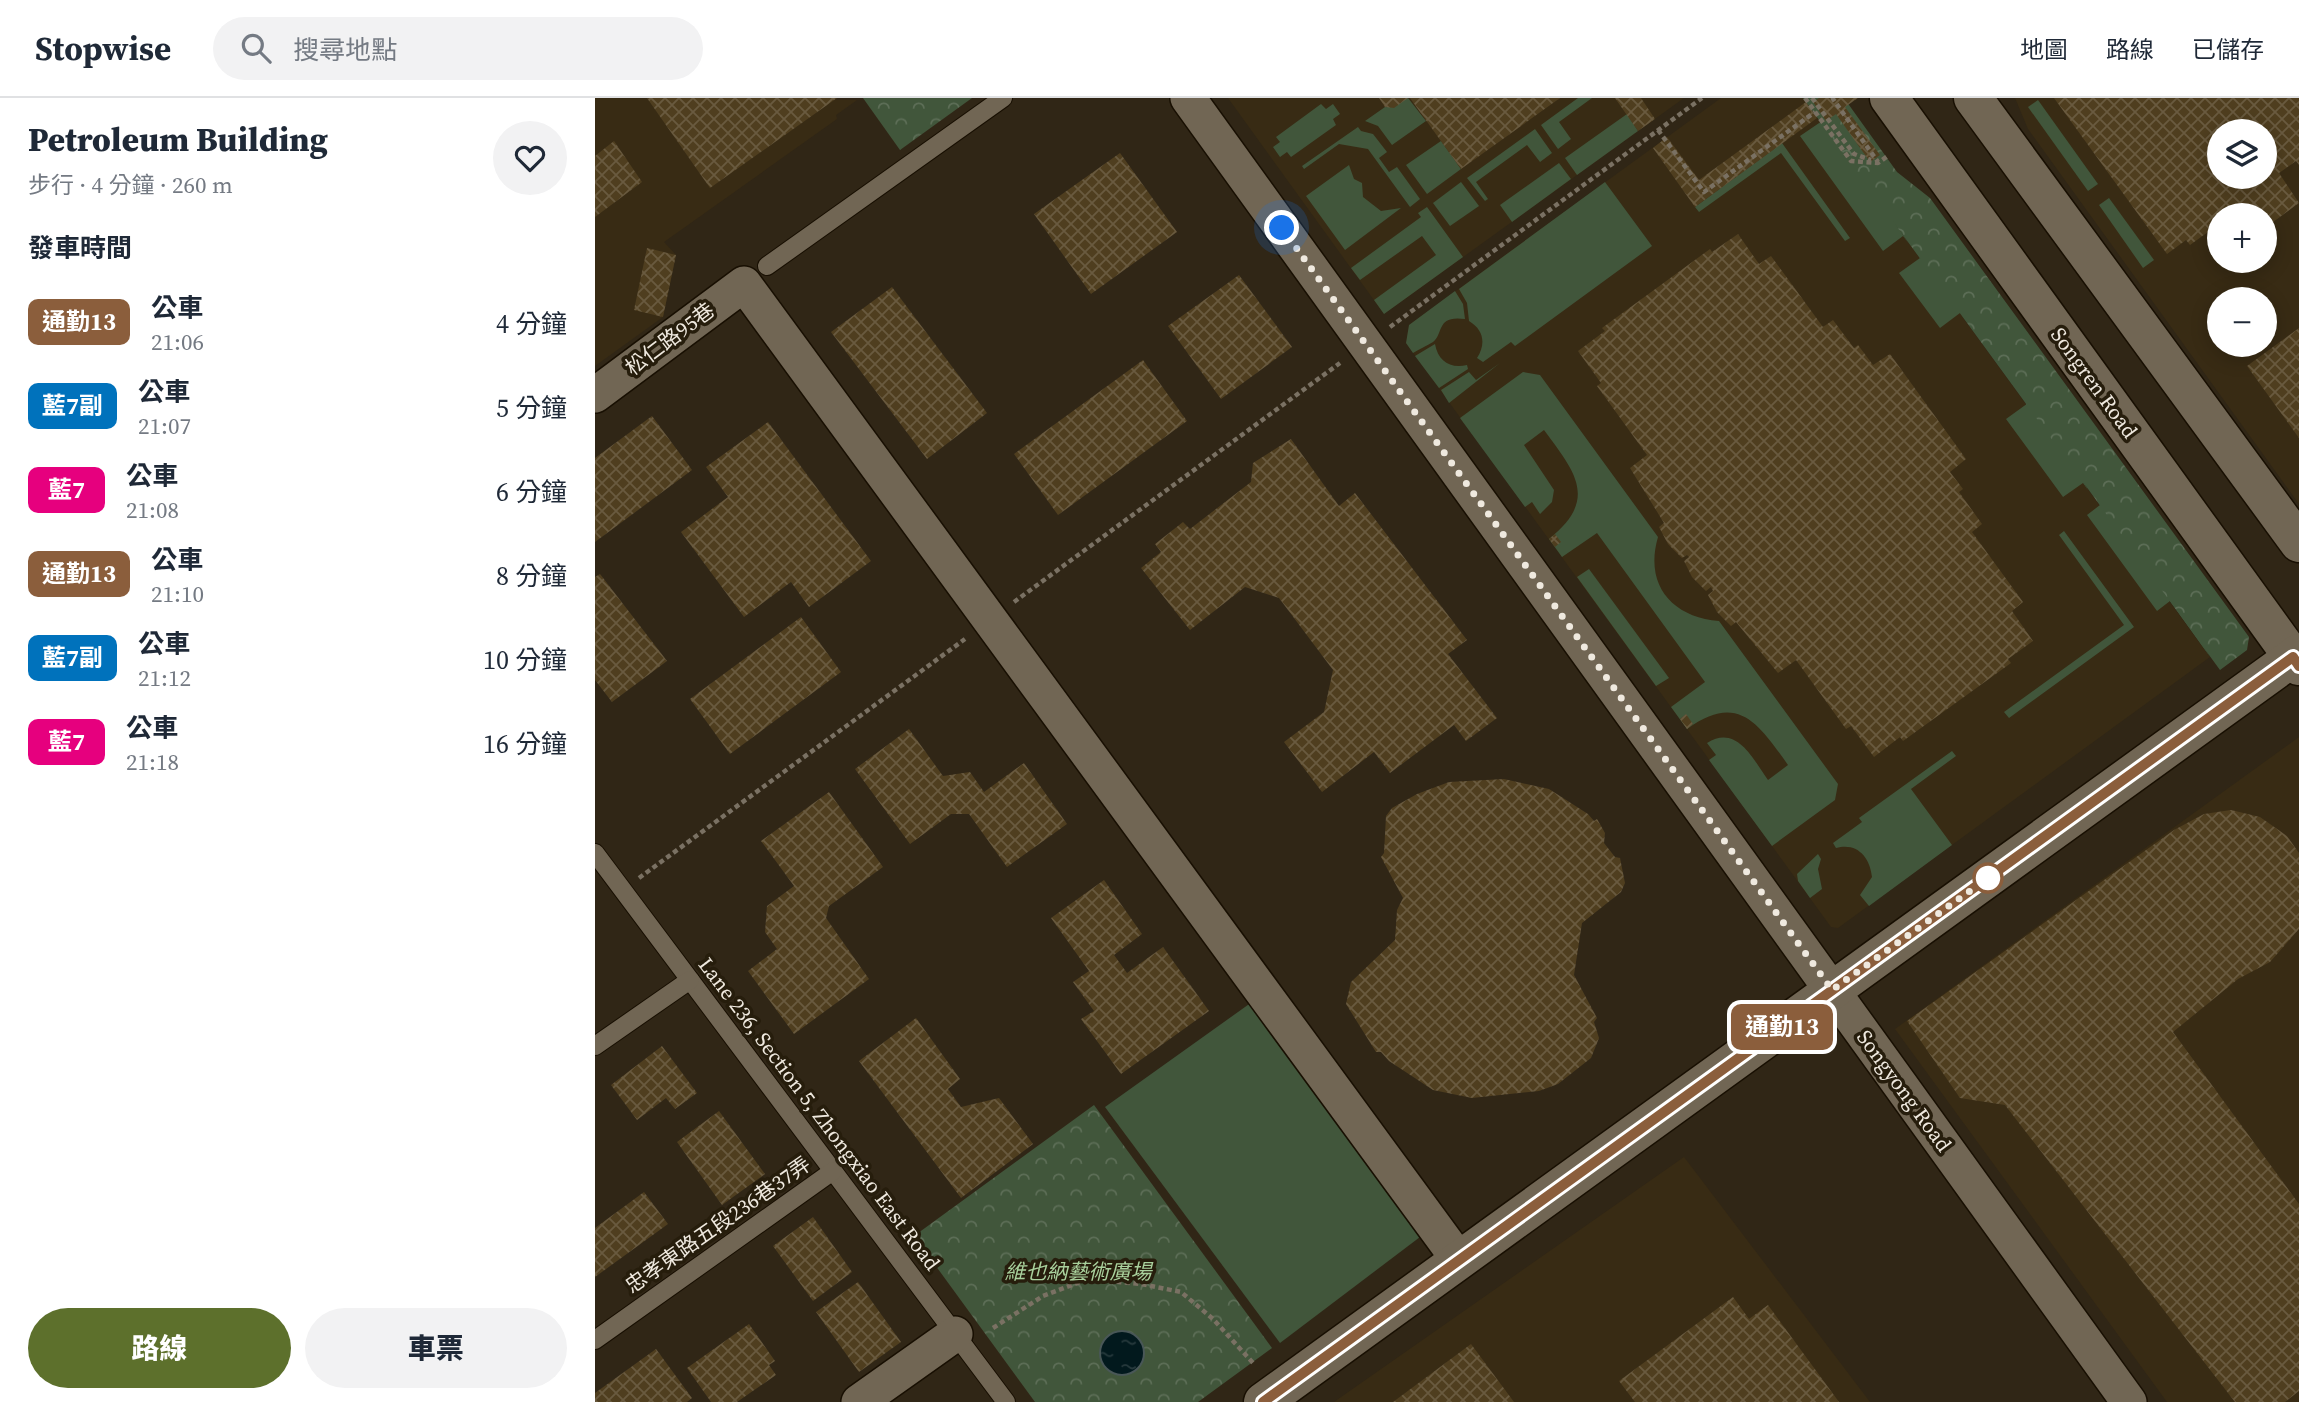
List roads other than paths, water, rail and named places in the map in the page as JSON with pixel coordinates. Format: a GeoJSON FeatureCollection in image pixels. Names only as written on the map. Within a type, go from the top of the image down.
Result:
{"type":"FeatureCollection","features":[{"type":"Feature","properties":{"kind":"street","name":"Songyong Road"},"geometry":{"type":"LineString","coordinates":[[1188,98],[2129,1402]]}},
{"type":"Feature","properties":{"kind":"street","name":"Songren Road"},"geometry":{"type":"LineString","coordinates":[[1889,98],[2297,659]]}},
{"type":"Feature","properties":{"kind":"street"},"geometry":{"type":"LineString","coordinates":[[1973,98],[2299,543]]}},
{"type":"Feature","properties":{"kind":"street","name":"松仁路95巷"},"geometry":{"type":"LineString","coordinates":[[595,395],[756,275]]}},
{"type":"Feature","properties":{"kind":"street"},"geometry":{"type":"LineString","coordinates":[[756,275],[988,621],[1459,1260]]}},
{"type":"Feature","properties":{"kind":"street"},"geometry":{"type":"LineString","coordinates":[[1263,1402],[1832,990],[2297,659]]}},
{"type":"Feature","properties":{"kind":"street"},"geometry":{"type":"LineString","coordinates":[[859,1402],[955,1334]]}},
{"type":"Feature","properties":{"kind":"lane"},"geometry":{"type":"LineString","coordinates":[[756,275],[1003,98]]}},
{"type":"Feature","properties":{"kind":"lane","name":"Lane 236, Section 5, Zhongxiao East Road"},"geometry":{"type":"LineString","coordinates":[[595,853],[1006,1402]]}},
{"type":"Feature","properties":{"kind":"lane"},"geometry":{"type":"LineString","coordinates":[[595,1046],[690,980]]}},
{"type":"Feature","properties":{"kind":"lane","name":"忠孝東路五段236巷37弄"},"geometry":{"type":"LineString","coordinates":[[595,1340],[833,1171]]}},
{"type":"Feature","properties":{"kind":"water"},"geometry":{"type":"Polygon","coordinates":[[[1122,1331],[1138,1337],[1144,1353],[1138,1369],[1122,1375],[1106,1369],[1100,1353],[1106,1337],[1122,1331]]]}},
{"type":"Feature","properties":{"kind":"park label","name":"維也納藝術廣場"},"geometry":{"type":"Point","coordinates":[1078,1272]}}]}
